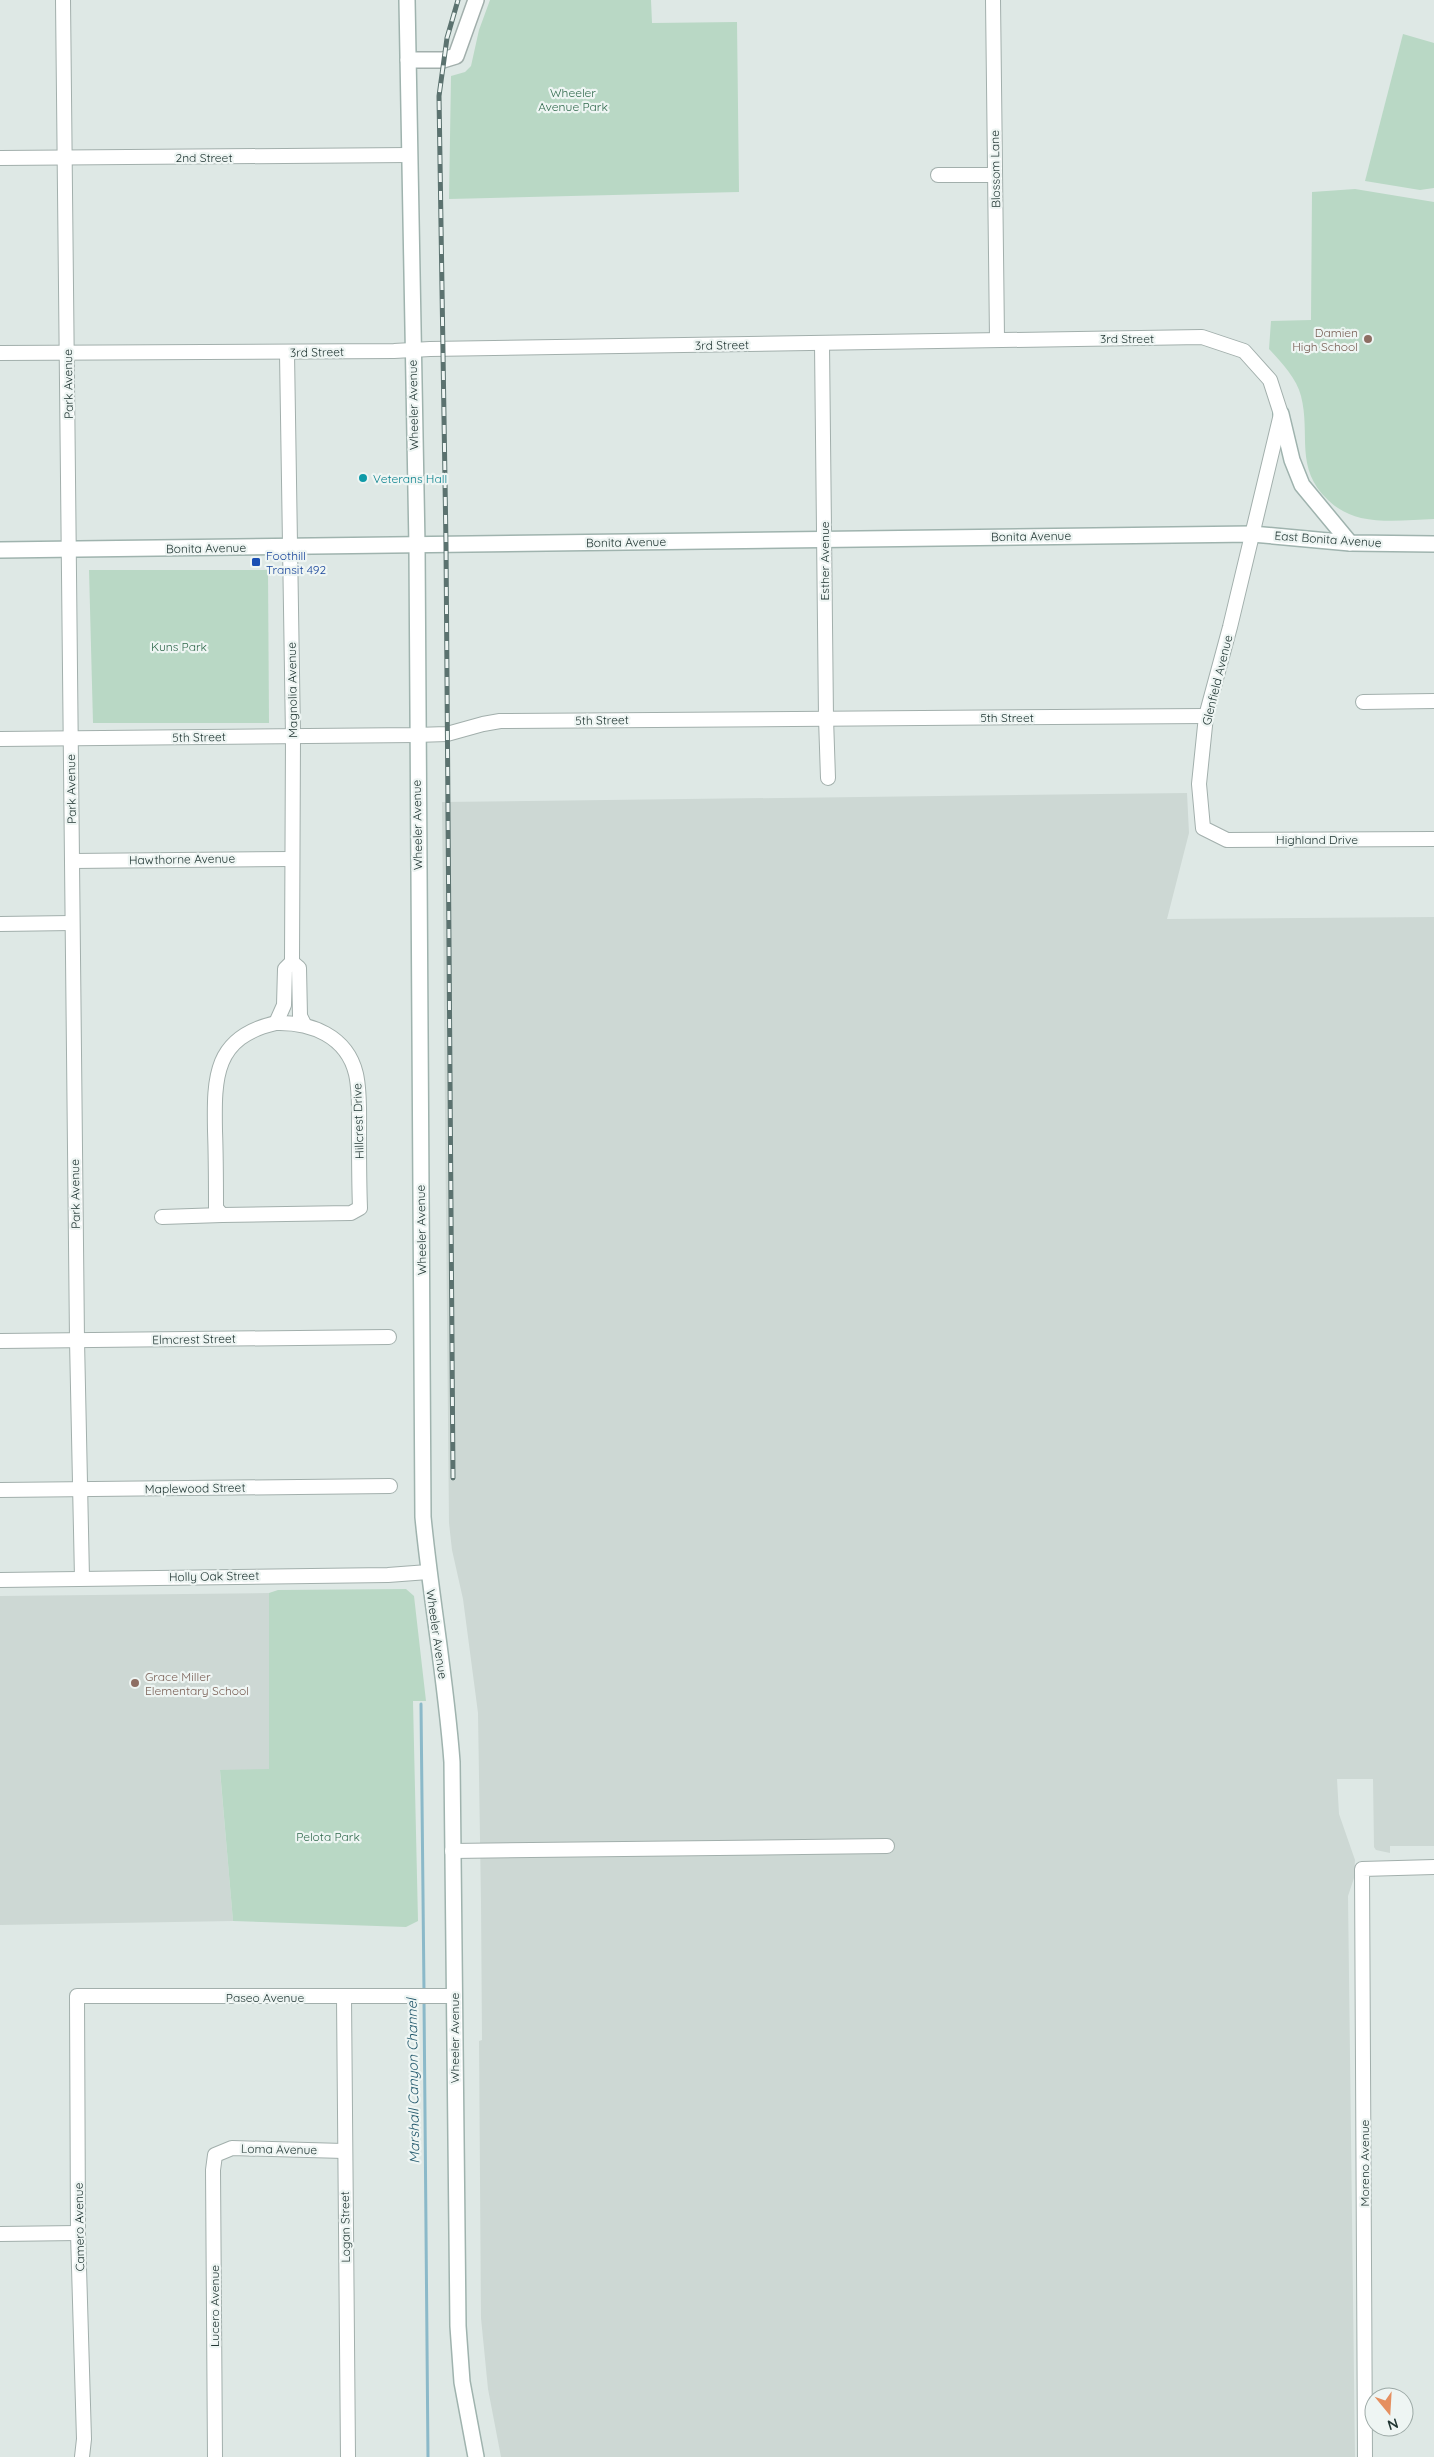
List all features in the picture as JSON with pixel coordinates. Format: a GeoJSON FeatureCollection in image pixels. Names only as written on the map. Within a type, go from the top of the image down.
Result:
{"type":"FeatureCollection","features":[{"type":"Feature","properties":{"kind":"main road","name":"Wheeler Avenue"},"geometry":{"type":"LineString","coordinates":[[407,0],[417,546],[416,735],[424,1517],[428,1572],[447,1696],[452,1762],[458,2326],[462,2382],[476,2457]]}},
{"type":"Feature","properties":{"kind":"main road"},"geometry":{"type":"LineString","coordinates":[[408,60],[443,60],[456,56],[476,0]]}},
{"type":"Feature","properties":{"kind":"main road"},"geometry":{"type":"LineString","coordinates":[[1281,414],[1292,460],[1302,485],[1350,543]]}},
{"type":"Feature","properties":{"kind":"main road","name":"Bonita Avenue"},"geometry":{"type":"LineString","coordinates":[[0,550],[1252,534]]}},
{"type":"Feature","properties":{"kind":"main road","name":"East Bonita Avenue"},"geometry":{"type":"LineString","coordinates":[[1252,534],[1350,543],[1434,544]]}},
{"type":"Feature","properties":{"kind":"street","name":"Park Avenue"},"geometry":{"type":"LineString","coordinates":[[63,0],[77,1340],[82,1578]]}},
{"type":"Feature","properties":{"kind":"street","name":"Blossom Lane"},"geometry":{"type":"LineString","coordinates":[[993,0],[997,338]]}},
{"type":"Feature","properties":{"kind":"street","name":"2nd Street"},"geometry":{"type":"LineString","coordinates":[[0,158],[409,155]]}},
{"type":"Feature","properties":{"kind":"street"},"geometry":{"type":"LineString","coordinates":[[938,175],[995,175]]}},
{"type":"Feature","properties":{"kind":"street","name":"3rd Street"},"geometry":{"type":"LineString","coordinates":[[0,353],[287,353],[822,344],[997,338],[1202,337],[1244,351],[1270,380],[1281,414]]}},
{"type":"Feature","properties":{"kind":"street","name":"Esther Avenue"},"geometry":{"type":"LineString","coordinates":[[822,344],[828,778]]}},
{"type":"Feature","properties":{"kind":"street","name":"Magnolia Avenue"},"geometry":{"type":"LineString","coordinates":[[276,1023],[284,1005],[285,969],[292,962],[293,736],[288,547],[287,353]]}},
{"type":"Feature","properties":{"kind":"street"},"geometry":{"type":"LineString","coordinates":[[1252,534],[1281,414]]}},
{"type":"Feature","properties":{"kind":"street","name":"Glenfield Avenue"},"geometry":{"type":"LineString","coordinates":[[1203,828],[1199,784],[1206,716],[1252,534]]}},
{"type":"Feature","properties":{"kind":"street"},"geometry":{"type":"LineString","coordinates":[[1363,702],[1434,701]]}},
{"type":"Feature","properties":{"kind":"street","name":"5th Street"},"geometry":{"type":"LineString","coordinates":[[0,739],[447,734],[500,721],[1206,716]]}},
{"type":"Feature","properties":{"kind":"street","name":"Highland Drive"},"geometry":{"type":"LineString","coordinates":[[1203,828],[1227,840],[1434,839]]}},
{"type":"Feature","properties":{"kind":"street","name":"Hawthorne Avenue"},"geometry":{"type":"LineString","coordinates":[[72,861],[292,859]]}},
{"type":"Feature","properties":{"kind":"street"},"geometry":{"type":"LineString","coordinates":[[0,924],[72,923]]}},
{"type":"Feature","properties":{"kind":"street"},"geometry":{"type":"LineString","coordinates":[[292,962],[299,968],[300,1016],[304,1024]]}},
{"type":"Feature","properties":{"kind":"street","name":"Hillcrest Drive"},"geometry":{"type":"LineString","coordinates":[[162,1217],[351,1213],[360,1208],[358,1093],[355,1072],[343,1049],[322,1030],[304,1024],[276,1023],[258,1027],[244,1035],[230,1048],[219,1067],[214,1088],[216,1208],[222,1215]]}},
{"type":"Feature","properties":{"kind":"street","name":"Elmcrest Street"},"geometry":{"type":"LineString","coordinates":[[0,1341],[389,1337]]}},
{"type":"Feature","properties":{"kind":"street","name":"Maplewood Street"},"geometry":{"type":"LineString","coordinates":[[0,1490],[390,1486]]}},
{"type":"Feature","properties":{"kind":"street","name":"Holly Oak Street"},"geometry":{"type":"LineString","coordinates":[[0,1580],[388,1575],[428,1572]]}},
{"type":"Feature","properties":{"kind":"street"},"geometry":{"type":"LineString","coordinates":[[452,1851],[887,1846]]}},
{"type":"Feature","properties":{"kind":"street","name":"Moreno Avenue"},"geometry":{"type":"LineString","coordinates":[[1365,2457],[1362,1868],[1434,1867]]}},
{"type":"Feature","properties":{"kind":"street","name":"Paseo Avenue"},"geometry":{"type":"LineString","coordinates":[[77,1996],[454,1996]]}},
{"type":"Feature","properties":{"kind":"street","name":"Camero Avenue"},"geometry":{"type":"LineString","coordinates":[[77,1996],[78,2233],[84,2439],[82,2457]]}},
{"type":"Feature","properties":{"kind":"street","name":"Logan Street"},"geometry":{"type":"LineString","coordinates":[[344,1997],[348,2457]]}},
{"type":"Feature","properties":{"kind":"street","name":"Loma Avenue"},"geometry":{"type":"LineString","coordinates":[[215,2155],[232,2148],[344,2151]]}},
{"type":"Feature","properties":{"kind":"street","name":"Lucero Avenue"},"geometry":{"type":"LineString","coordinates":[[215,2155],[213,2170],[215,2457]]}},
{"type":"Feature","properties":{"kind":"street"},"geometry":{"type":"LineString","coordinates":[[0,2234],[78,2233]]}},
{"type":"Feature","properties":{"kind":"shaded area"},"geometry":{"type":"Polygon","coordinates":[[[1187,793],[1189,833],[1167,919],[1434,917],[1434,1846],[1390,1846],[1390,1853],[1376,1850],[1374,1847],[1373,1779],[1337,1779],[1339,1814],[1355,1860],[1354,1878],[1348,1896],[1355,2457],[501,2457],[488,2389],[481,2318],[479,2041],[482,2040],[478,1713],[463,1599],[452,1550],[449,1523],[442,802],[1187,793]]]}},
{"type":"Feature","properties":{"kind":"shaded area","name":"Grace Miller Elementary School"},"geometry":{"type":"Polygon","coordinates":[[[269,1593],[269,1770],[220,1771],[233,1921],[0,1925],[0,1596],[269,1593]]]}},
{"type":"Feature","properties":{"kind":"green space","name":"Wheeler Avenue Park"},"geometry":{"type":"Polygon","coordinates":[[[490,0],[651,0],[652,23],[737,22],[739,192],[449,199],[451,76],[465,72],[471,66],[479,30],[490,0]]]}},
{"type":"Feature","properties":{"kind":"green space"},"geometry":{"type":"Polygon","coordinates":[[[1403,34],[1434,43],[1434,188],[1420,190],[1365,181],[1403,34]]]}},
{"type":"Feature","properties":{"kind":"green space","name":"Damien High School"},"geometry":{"type":"Polygon","coordinates":[[[1355,189],[1434,202],[1434,519],[1370,520],[1343,511],[1328,500],[1317,488],[1307,463],[1304,410],[1299,390],[1288,371],[1269,349],[1271,321],[1311,320],[1312,192],[1355,189]]]}},
{"type":"Feature","properties":{"kind":"green space","name":"Kuns Park"},"geometry":{"type":"Polygon","coordinates":[[[89,570],[268,570],[269,723],[93,723],[89,570]]]}},
{"type":"Feature","properties":{"kind":"green space","name":"Pelota Park"},"geometry":{"type":"Polygon","coordinates":[[[406,1589],[414,1596],[426,1701],[413,1701],[418,1921],[406,1927],[233,1921],[220,1770],[269,1769],[269,1593],[278,1590],[406,1589]]]}},
{"type":"Feature","properties":{"kind":"waterway","name":"Marshall Canyon Channel"},"geometry":{"type":"LineString","coordinates":[[421,1704],[424,1991]]}},
{"type":"Feature","properties":{"kind":"waterway","name":"Marshall Canyon Channel"},"geometry":{"type":"LineString","coordinates":[[424,2000],[428,2457]]}},
{"type":"Feature","properties":{"kind":"railway"},"geometry":{"type":"LineString","coordinates":[[453,1478],[446,545],[439,96],[447,38],[458,0]]}},
{"type":"Feature","properties":{"kind":"place","name":"Damien High School"},"geometry":{"type":"Point","coordinates":[1368,339]}},
{"type":"Feature","properties":{"kind":"place","name":"Veterans Hall"},"geometry":{"type":"Point","coordinates":[363,478]}},
{"type":"Feature","properties":{"kind":"place","name":"Foothill Transit 492"},"geometry":{"type":"Point","coordinates":[256,562]}},
{"type":"Feature","properties":{"kind":"place","name":"Grace Miller Elementary School"},"geometry":{"type":"Point","coordinates":[135,1683]}}]}
